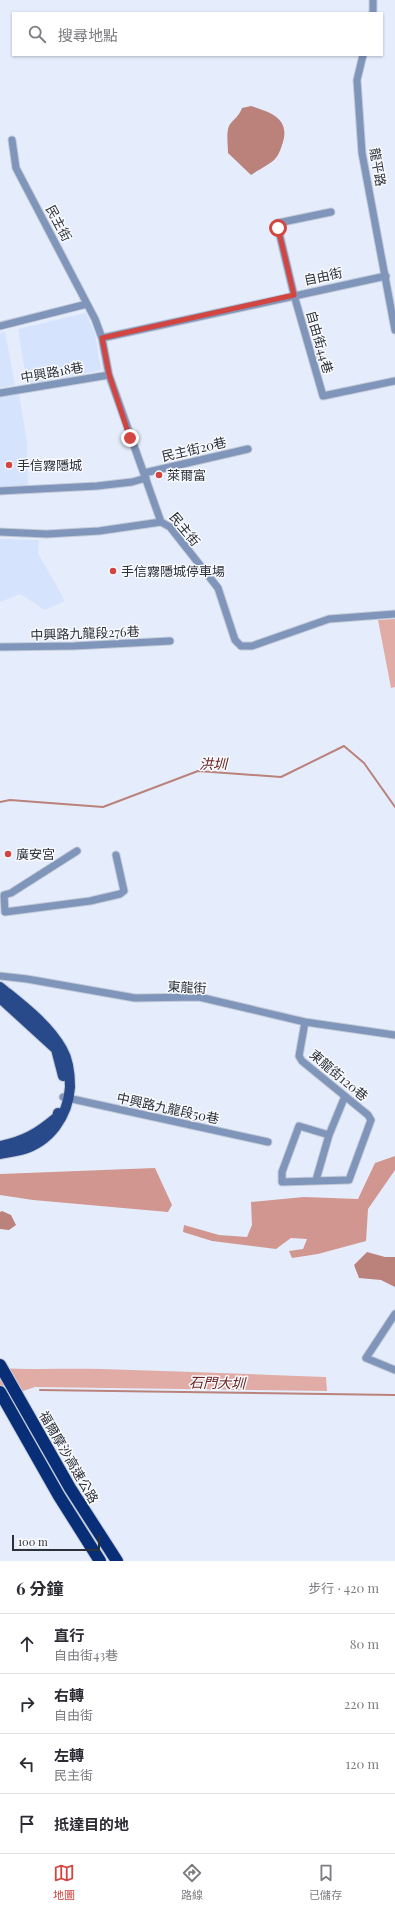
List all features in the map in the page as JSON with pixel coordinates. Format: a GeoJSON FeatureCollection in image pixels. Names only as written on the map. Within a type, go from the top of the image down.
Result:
{"type":"FeatureCollection","features":[{"type":"Feature","properties":{"kind":"highway","name":"福爾摩沙高速公路"},"geometry":{"type":"LineString","coordinates":[[0,1365],[70,1488],[117,1561]]}},
{"type":"Feature","properties":{"kind":"highway","name":"福爾摩沙高速公路"},"geometry":{"type":"LineString","coordinates":[[3,1397],[59,1496],[100,1561]]}},
{"type":"Feature","properties":{"kind":"main road"},"geometry":{"type":"LineString","coordinates":[[0,987],[50,1032],[62,1048],[70,1070],[66,1110],[54,1130],[34,1145],[21,1150],[0,1154]]}},
{"type":"Feature","properties":{"kind":"main road"},"geometry":{"type":"LineString","coordinates":[[0,998],[56,1049],[63,1070],[66,1098],[57,1117],[37,1133],[24,1139],[0,1146]]}},
{"type":"Feature","properties":{"kind":"street"},"geometry":{"type":"LineString","coordinates":[[373,0],[373,12]]}},
{"type":"Feature","properties":{"kind":"street","name":"龍平路"},"geometry":{"type":"LineString","coordinates":[[363,56],[357,80],[362,153],[395,330]]}},
{"type":"Feature","properties":{"kind":"street","name":"民主街"},"geometry":{"type":"LineString","coordinates":[[12,140],[16,168],[83,293],[102,338],[109,374],[130,438],[161,522],[170,527],[218,588],[235,640],[241,646],[252,646],[329,619],[395,614]]}},
{"type":"Feature","properties":{"kind":"street","name":"自由街44巷"},"geometry":{"type":"LineString","coordinates":[[331,212],[278,223],[294,295],[323,396],[395,381]]}},
{"type":"Feature","properties":{"kind":"street","name":"自由街"},"geometry":{"type":"LineString","coordinates":[[102,338],[386,276]]}},
{"type":"Feature","properties":{"kind":"street"},"geometry":{"type":"LineString","coordinates":[[0,326],[87,304]]}},
{"type":"Feature","properties":{"kind":"street","name":"中興路18巷"},"geometry":{"type":"LineString","coordinates":[[0,393],[109,374]]}},
{"type":"Feature","properties":{"kind":"street","name":"民主街20巷"},"geometry":{"type":"LineString","coordinates":[[0,492],[97,486],[132,482],[145,476],[248,449]]}},
{"type":"Feature","properties":{"kind":"street"},"geometry":{"type":"LineString","coordinates":[[0,532],[47,534],[99,531],[161,522]]}},
{"type":"Feature","properties":{"kind":"street","name":"中興路九龍段276巷"},"geometry":{"type":"LineString","coordinates":[[0,647],[74,646],[170,641]]}},
{"type":"Feature","properties":{"kind":"street"},"geometry":{"type":"LineString","coordinates":[[77,851],[11,893],[4,895],[5,912],[90,901],[120,894],[124,891],[116,855]]}},
{"type":"Feature","properties":{"kind":"street","name":"東龍街"},"geometry":{"type":"LineString","coordinates":[[0,976],[27,979],[135,998],[198,997],[305,1022],[395,1035]]}},
{"type":"Feature","properties":{"kind":"street","name":"東龍街120巷"},"geometry":{"type":"LineString","coordinates":[[305,1022],[299,1056],[302,1061],[368,1115],[371,1120],[349,1180],[316,1180]]}},
{"type":"Feature","properties":{"kind":"street"},"geometry":{"type":"LineString","coordinates":[[328,1135],[299,1126],[282,1172],[282,1182],[316,1180],[328,1135],[345,1096]]}},
{"type":"Feature","properties":{"kind":"street","name":"中興路九龍段50巷"},"geometry":{"type":"LineString","coordinates":[[66,1098],[268,1142]]}},
{"type":"Feature","properties":{"kind":"street"},"geometry":{"type":"LineString","coordinates":[[395,1314],[366,1358],[385,1368],[395,1370]]}},
{"type":"Feature","properties":{"kind":"shaded area"},"geometry":{"type":"Polygon","coordinates":[[[251,106],[277,117],[284,127],[284,134],[283,142],[276,157],[270,163],[251,175],[228,153],[227,136],[229,126],[242,108],[251,106]]]}},
{"type":"Feature","properties":{"kind":"shaded area"},"geometry":{"type":"Polygon","coordinates":[[[86,313],[95,334],[101,370],[27,385],[18,329],[86,313]]]}},
{"type":"Feature","properties":{"kind":"shaded area"},"geometry":{"type":"Polygon","coordinates":[[[5,332],[15,385],[0,388],[0,333],[5,332]]]}},
{"type":"Feature","properties":{"kind":"shaded area"},"geometry":{"type":"Polygon","coordinates":[[[19,394],[27,442],[28,487],[0,489],[0,397],[19,394]]]}},
{"type":"Feature","properties":{"kind":"shaded area"},"geometry":{"type":"Polygon","coordinates":[[[0,539],[39,540],[38,553],[65,601],[45,610],[20,594],[0,602],[0,539]]]}},
{"type":"Feature","properties":{"kind":"shaded area"},"geometry":{"type":"Polygon","coordinates":[[[395,619],[395,687],[391,688],[378,620],[395,619]]]}},
{"type":"Feature","properties":{"kind":"shaded area"},"geometry":{"type":"Polygon","coordinates":[[[395,1156],[395,1170],[368,1209],[366,1241],[318,1254],[292,1258],[289,1251],[303,1249],[307,1239],[291,1238],[276,1249],[212,1241],[183,1232],[184,1225],[219,1235],[247,1237],[252,1225],[251,1202],[304,1197],[358,1199],[375,1163],[395,1156]]]}},
{"type":"Feature","properties":{"kind":"shaded area"},"geometry":{"type":"Polygon","coordinates":[[[155,1168],[172,1205],[168,1212],[33,1200],[0,1195],[0,1174],[155,1168]]]}},
{"type":"Feature","properties":{"kind":"shaded area"},"geometry":{"type":"Polygon","coordinates":[[[2,1211],[11,1215],[16,1225],[9,1230],[0,1229],[0,1212],[2,1211]]]}},
{"type":"Feature","properties":{"kind":"shaded area"},"geometry":{"type":"Polygon","coordinates":[[[367,1252],[385,1257],[395,1257],[395,1287],[381,1280],[359,1278],[354,1265],[367,1252]]]}},
{"type":"Feature","properties":{"kind":"shaded area"},"geometry":{"type":"Polygon","coordinates":[[[0,1368],[101,1369],[326,1377],[327,1391],[35,1387],[23,1391],[0,1390],[0,1368]]]}},
{"type":"Feature","properties":{"kind":"waterway","name":"洪圳"},"geometry":{"type":"LineString","coordinates":[[0,802],[10,800],[103,807],[198,771],[281,777],[344,746],[364,763],[395,807]]}},
{"type":"Feature","properties":{"kind":"waterway","name":"石門大圳"},"geometry":{"type":"LineString","coordinates":[[40,1390],[395,1395]]}},
{"type":"Feature","properties":{"kind":"place","name":"手信霧隱城"},"geometry":{"type":"Point","coordinates":[9,465]}},
{"type":"Feature","properties":{"kind":"place","name":"萊爾富"},"geometry":{"type":"Point","coordinates":[159,475]}},
{"type":"Feature","properties":{"kind":"place","name":"手信霧隱城停車場"},"geometry":{"type":"Point","coordinates":[113,571]}},
{"type":"Feature","properties":{"kind":"place","name":"廣安宮"},"geometry":{"type":"Point","coordinates":[8,854]}},
{"type":"Feature","properties":{"kind":"route"},"geometry":{"type":"LineString","coordinates":[[130,438],[109,374],[102,338],[239,306],[294,295],[278,228]]}}]}
